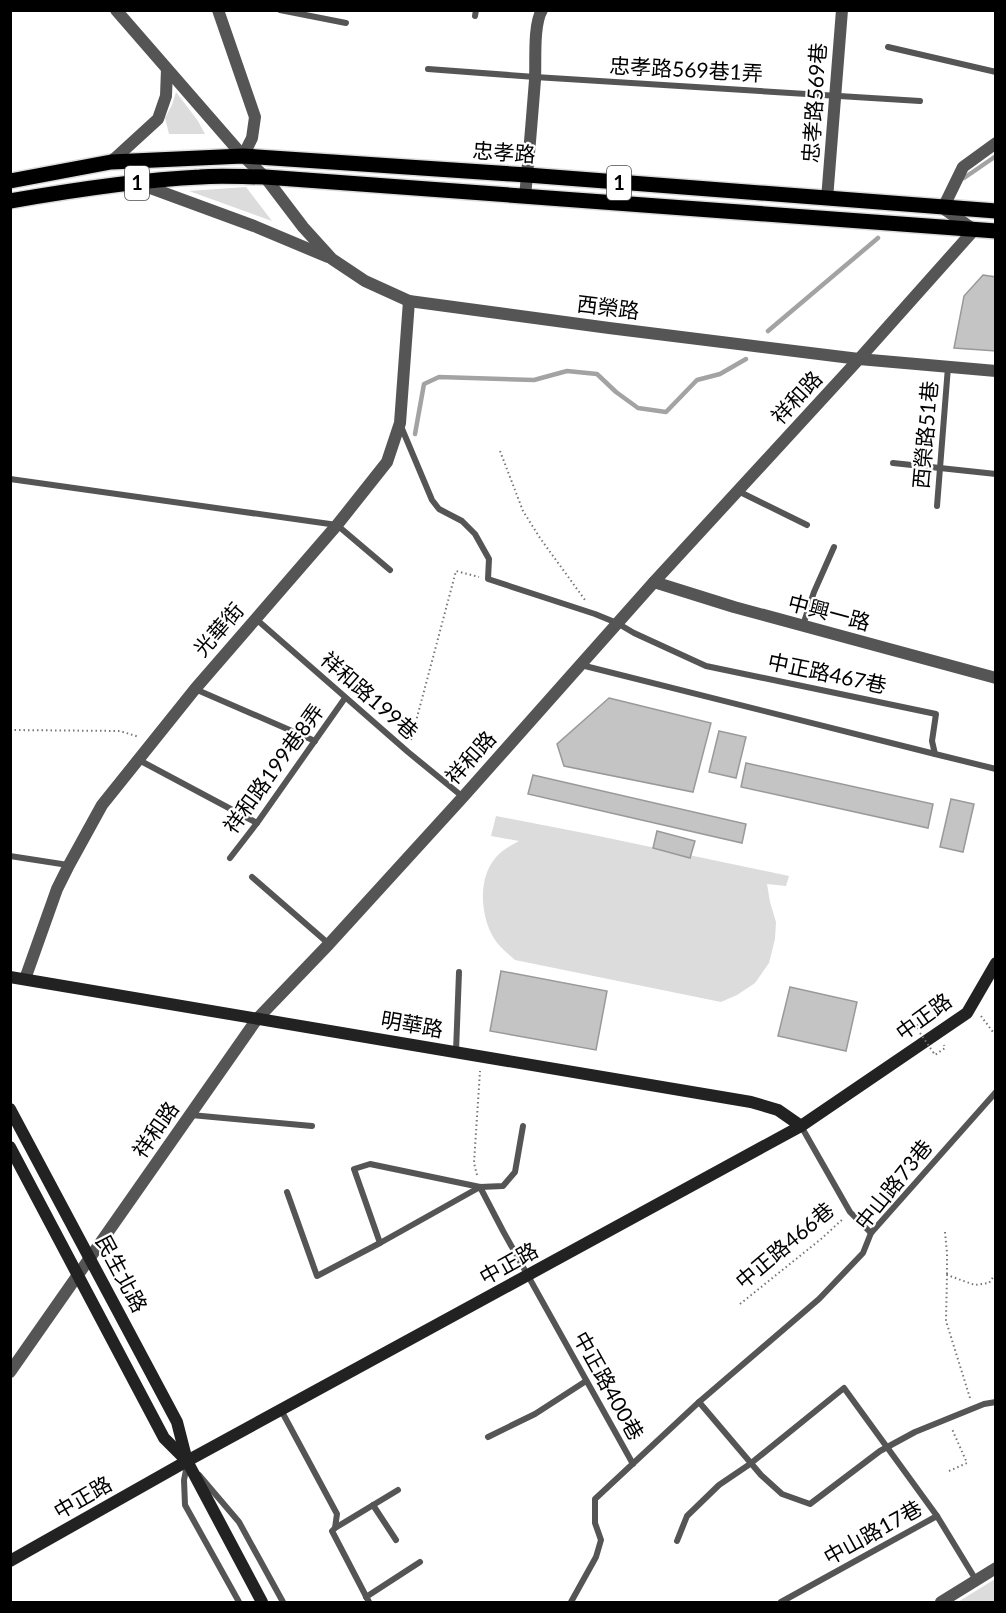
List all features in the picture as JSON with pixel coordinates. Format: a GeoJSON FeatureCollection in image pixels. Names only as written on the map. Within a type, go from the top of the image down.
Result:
{"type":"FeatureCollection","features":[{"type":"Feature","properties":{"kind":"main road","name":"忠孝路"},"geometry":{"type":"LineString","coordinates":[[10,181],[111,162],[243,156],[996,211]]}},
{"type":"Feature","properties":{"kind":"main road","name":"忠孝路"},"geometry":{"type":"LineString","coordinates":[[10,201],[136,183],[201,177],[265,177],[996,231]]}},
{"type":"Feature","properties":{"kind":"street","name":"西榮路"},"geometry":{"type":"LineString","coordinates":[[116,10],[243,156],[265,177],[303,227],[332,259],[365,281],[409,301],[859,359],[996,371]]}},
{"type":"Feature","properties":{"kind":"street"},"geometry":{"type":"LineString","coordinates":[[218,10],[255,117],[252,138],[243,156]]}},
{"type":"Feature","properties":{"kind":"street"},"geometry":{"type":"LineString","coordinates":[[525,196],[535,77],[536,36],[542,10]]}},
{"type":"Feature","properties":{"kind":"street","name":"忠孝路569巷"},"geometry":{"type":"LineString","coordinates":[[828,199],[842,10]]}},
{"type":"Feature","properties":{"kind":"street"},"geometry":{"type":"LineString","coordinates":[[111,162],[158,118],[166,96],[167,69]]}},
{"type":"Feature","properties":{"kind":"street"},"geometry":{"type":"LineString","coordinates":[[974,230],[943,208],[963,167],[996,143]]}},
{"type":"Feature","properties":{"kind":"street"},"geometry":{"type":"LineString","coordinates":[[136,183],[254,226],[332,259]]}},
{"type":"Feature","properties":{"kind":"street","name":"祥和路"},"geometry":{"type":"LineString","coordinates":[[10,1372],[257,1018],[329,944],[463,797],[617,623],[974,230]]}},
{"type":"Feature","properties":{"kind":"street","name":"光華街"},"geometry":{"type":"LineString","coordinates":[[25,979],[57,889],[102,805],[195,689],[337,525],[387,462],[400,423],[409,301]]}},
{"type":"Feature","properties":{"kind":"street","name":"中興一路"},"geometry":{"type":"LineString","coordinates":[[654,582],[734,608],[996,678]]}},
{"type":"Feature","properties":{"kind":"street","name":"中正路"},"geometry":{"type":"LineString","coordinates":[[10,1561],[187,1461],[801,1126],[967,1012],[996,963]]}},
{"type":"Feature","properties":{"kind":"street","name":"明華路"},"geometry":{"type":"LineString","coordinates":[[10,977],[751,1102],[778,1110],[801,1126]]}},
{"type":"Feature","properties":{"kind":"street","name":"民生北路"},"geometry":{"type":"LineString","coordinates":[[10,1108],[177,1422],[187,1461],[261,1602]]}},
{"type":"Feature","properties":{"kind":"street","name":"民生北路"},"geometry":{"type":"LineString","coordinates":[[10,1147],[164,1438],[187,1461]]}},
{"type":"Feature","properties":{"kind":"street"},"geometry":{"type":"LineString","coordinates":[[941,1602],[996,1568]]}},
{"type":"Feature","properties":{"kind":"lane"},"geometry":{"type":"LineString","coordinates":[[280,10],[346,23]]}},
{"type":"Feature","properties":{"kind":"lane"},"geometry":{"type":"LineString","coordinates":[[888,47],[996,72]]}},
{"type":"Feature","properties":{"kind":"lane","name":"忠孝路569巷1弄"},"geometry":{"type":"LineString","coordinates":[[428,69],[920,101]]}},
{"type":"Feature","properties":{"kind":"lane","name":"西榮路51巷"},"geometry":{"type":"LineString","coordinates":[[937,506],[948,366]]}},
{"type":"Feature","properties":{"kind":"lane"},"geometry":{"type":"LineString","coordinates":[[400,423],[432,500],[439,510],[462,521],[475,534],[489,559],[488,579],[617,623]]}},
{"type":"Feature","properties":{"kind":"lane"},"geometry":{"type":"LineString","coordinates":[[893,463],[996,474]]}},
{"type":"Feature","properties":{"kind":"lane"},"geometry":{"type":"LineString","coordinates":[[10,479],[337,525],[390,570]]}},
{"type":"Feature","properties":{"kind":"lane"},"geometry":{"type":"LineString","coordinates":[[738,491],[807,525]]}},
{"type":"Feature","properties":{"kind":"lane"},"geometry":{"type":"LineString","coordinates":[[803,626],[814,592],[834,548]]}},
{"type":"Feature","properties":{"kind":"lane","name":"祥和路199巷"},"geometry":{"type":"LineString","coordinates":[[256,618],[345,698],[463,797]]}},
{"type":"Feature","properties":{"kind":"lane","name":"中正路467巷"},"geometry":{"type":"LineString","coordinates":[[617,623],[706,666],[936,714],[932,741],[935,754]]}},
{"type":"Feature","properties":{"kind":"lane"},"geometry":{"type":"LineString","coordinates":[[580,665],[996,769]]}},
{"type":"Feature","properties":{"kind":"lane"},"geometry":{"type":"LineString","coordinates":[[195,689],[315,741]]}},
{"type":"Feature","properties":{"kind":"lane","name":"祥和路199巷8弄"},"geometry":{"type":"LineString","coordinates":[[230,858],[345,698]]}},
{"type":"Feature","properties":{"kind":"lane"},"geometry":{"type":"LineString","coordinates":[[139,760],[257,823]]}},
{"type":"Feature","properties":{"kind":"lane"},"geometry":{"type":"LineString","coordinates":[[10,856],[69,865]]}},
{"type":"Feature","properties":{"kind":"lane"},"geometry":{"type":"LineString","coordinates":[[252,877],[329,944]]}},
{"type":"Feature","properties":{"kind":"lane"},"geometry":{"type":"LineString","coordinates":[[456,1053],[459,972]]}},
{"type":"Feature","properties":{"kind":"lane","name":"中山路73巷"},"geometry":{"type":"LineString","coordinates":[[633,1464],[699,1402],[819,1299],[863,1253],[871,1233],[996,1092]]}},
{"type":"Feature","properties":{"kind":"lane"},"geometry":{"type":"LineString","coordinates":[[190,1115],[312,1126]]}},
{"type":"Feature","properties":{"kind":"lane"},"geometry":{"type":"LineString","coordinates":[[380,1243],[354,1169],[370,1164],[480,1187],[503,1186],[514,1172],[523,1126]]}},
{"type":"Feature","properties":{"kind":"lane","name":"中正路466巷"},"geometry":{"type":"LineString","coordinates":[[801,1126],[850,1212],[871,1233]]}},
{"type":"Feature","properties":{"kind":"lane"},"geometry":{"type":"LineString","coordinates":[[287,1192],[317,1276],[480,1187]]}},
{"type":"Feature","properties":{"kind":"lane","name":"中正路400巷"},"geometry":{"type":"LineString","coordinates":[[480,1187],[633,1464],[595,1499],[595,1523],[601,1540],[596,1557],[571,1602]]}},
{"type":"Feature","properties":{"kind":"lane"},"geometry":{"type":"LineString","coordinates":[[488,1437],[535,1414],[586,1381]]}},
{"type":"Feature","properties":{"kind":"lane","name":"中山路17巷"},"geometry":{"type":"LineString","coordinates":[[677,1541],[687,1516],[719,1485],[750,1464],[844,1388],[938,1516],[781,1602]]}},
{"type":"Feature","properties":{"kind":"lane"},"geometry":{"type":"LineString","coordinates":[[699,1402],[750,1464],[782,1494],[810,1504],[880,1450],[915,1432],[973,1408],[996,1402]]}},
{"type":"Feature","properties":{"kind":"lane"},"geometry":{"type":"LineString","coordinates":[[281,1410],[337,1514],[332,1531],[368,1600],[420,1562]]}},
{"type":"Feature","properties":{"kind":"lane"},"geometry":{"type":"LineString","coordinates":[[187,1461],[184,1480],[185,1505],[239,1602]]}},
{"type":"Feature","properties":{"kind":"lane"},"geometry":{"type":"LineString","coordinates":[[187,1461],[239,1522],[283,1602]]}},
{"type":"Feature","properties":{"kind":"lane"},"geometry":{"type":"LineString","coordinates":[[334,1528],[398,1490]]}},
{"type":"Feature","properties":{"kind":"lane"},"geometry":{"type":"LineString","coordinates":[[373,1505],[396,1540]]}},
{"type":"Feature","properties":{"kind":"lane"},"geometry":{"type":"LineString","coordinates":[[938,1516],[976,1580]]}},
{"type":"Feature","properties":{"kind":"path"},"geometry":{"type":"LineString","coordinates":[[500,451],[523,511],[596,614]]}},
{"type":"Feature","properties":{"kind":"path"},"geometry":{"type":"LineString","coordinates":[[408,752],[456,571],[488,579]]}},
{"type":"Feature","properties":{"kind":"path"},"geometry":{"type":"LineString","coordinates":[[10,730],[120,731],[153,742]]}},
{"type":"Feature","properties":{"kind":"path"},"geometry":{"type":"LineString","coordinates":[[972,1004],[996,1036]]}},
{"type":"Feature","properties":{"kind":"path"},"geometry":{"type":"LineString","coordinates":[[916,1026],[926,1019]]}},
{"type":"Feature","properties":{"kind":"path"},"geometry":{"type":"LineString","coordinates":[[920,1033],[935,1054],[945,1047]]}},
{"type":"Feature","properties":{"kind":"path"},"geometry":{"type":"LineString","coordinates":[[480,1187],[474,1163],[481,1058]]}},
{"type":"Feature","properties":{"kind":"path","name":"中正路466巷"},"geometry":{"type":"LineString","coordinates":[[740,1305],[821,1239],[850,1212]]}},
{"type":"Feature","properties":{"kind":"path"},"geometry":{"type":"LineString","coordinates":[[945,1232],[946,1321],[973,1408]]}},
{"type":"Feature","properties":{"kind":"path"},"geometry":{"type":"LineString","coordinates":[[947,1275],[975,1285],[988,1283],[996,1273]]}},
{"type":"Feature","properties":{"kind":"path"},"geometry":{"type":"LineString","coordinates":[[947,1419],[968,1463],[949,1471]]}},
{"type":"Feature","properties":{"kind":"shaded area"},"geometry":{"type":"Polygon","coordinates":[[[176,92],[205,134],[169,134],[165,118],[176,92]]]}},
{"type":"Feature","properties":{"kind":"shaded area"},"geometry":{"type":"Polygon","coordinates":[[[246,187],[272,221],[189,191],[246,187]]]}},
{"type":"Feature","properties":{"kind":"shaded area"},"geometry":{"type":"Polygon","coordinates":[[[496,816],[789,876],[786,886],[767,884],[776,922],[775,939],[769,963],[755,983],[721,1002],[515,960],[492,935],[483,903],[485,880],[493,861],[519,841],[491,836],[496,816]]]}},
{"type":"Feature","properties":{"kind":"shaded area"},"geometry":{"type":"Polygon","coordinates":[[[995,1579],[995,1602],[958,1602],[995,1579]]]}},
{"type":"Feature","properties":{"kind":"building"},"geometry":{"type":"Polygon","coordinates":[[[983,275],[996,277],[996,351],[954,348],[964,296],[983,275]]]}},
{"type":"Feature","properties":{"kind":"building"},"geometry":{"type":"Polygon","coordinates":[[[609,698],[711,723],[693,792],[564,766],[557,744],[609,698]]]}},
{"type":"Feature","properties":{"kind":"building"},"geometry":{"type":"Polygon","coordinates":[[[719,731],[746,737],[736,778],[709,772],[719,731]]]}},
{"type":"Feature","properties":{"kind":"building"},"geometry":{"type":"Polygon","coordinates":[[[746,763],[933,804],[928,828],[741,787],[746,763]]]}},
{"type":"Feature","properties":{"kind":"building"},"geometry":{"type":"Polygon","coordinates":[[[533,775],[746,824],[742,843],[528,794],[533,775]]]}},
{"type":"Feature","properties":{"kind":"building"},"geometry":{"type":"Polygon","coordinates":[[[951,799],[974,804],[963,852],[940,847],[951,799]]]}},
{"type":"Feature","properties":{"kind":"building"},"geometry":{"type":"Polygon","coordinates":[[[657,831],[695,841],[690,858],[653,848],[657,831]]]}},
{"type":"Feature","properties":{"kind":"building"},"geometry":{"type":"Polygon","coordinates":[[[501,971],[607,991],[596,1050],[490,1031],[501,971]]]}},
{"type":"Feature","properties":{"kind":"building"},"geometry":{"type":"Polygon","coordinates":[[[790,987],[857,1002],[846,1051],[778,1036],[790,987]]]}},
{"type":"Feature","properties":{"kind":"waterway"},"geometry":{"type":"LineString","coordinates":[[964,178],[996,156]]}},
{"type":"Feature","properties":{"kind":"waterway"},"geometry":{"type":"LineString","coordinates":[[768,331],[878,238]]}},
{"type":"Feature","properties":{"kind":"waterway"},"geometry":{"type":"LineString","coordinates":[[415,434],[424,384],[439,377],[534,380],[567,371],[597,374],[638,408],[666,412],[697,380],[720,374],[746,359]]}}]}
